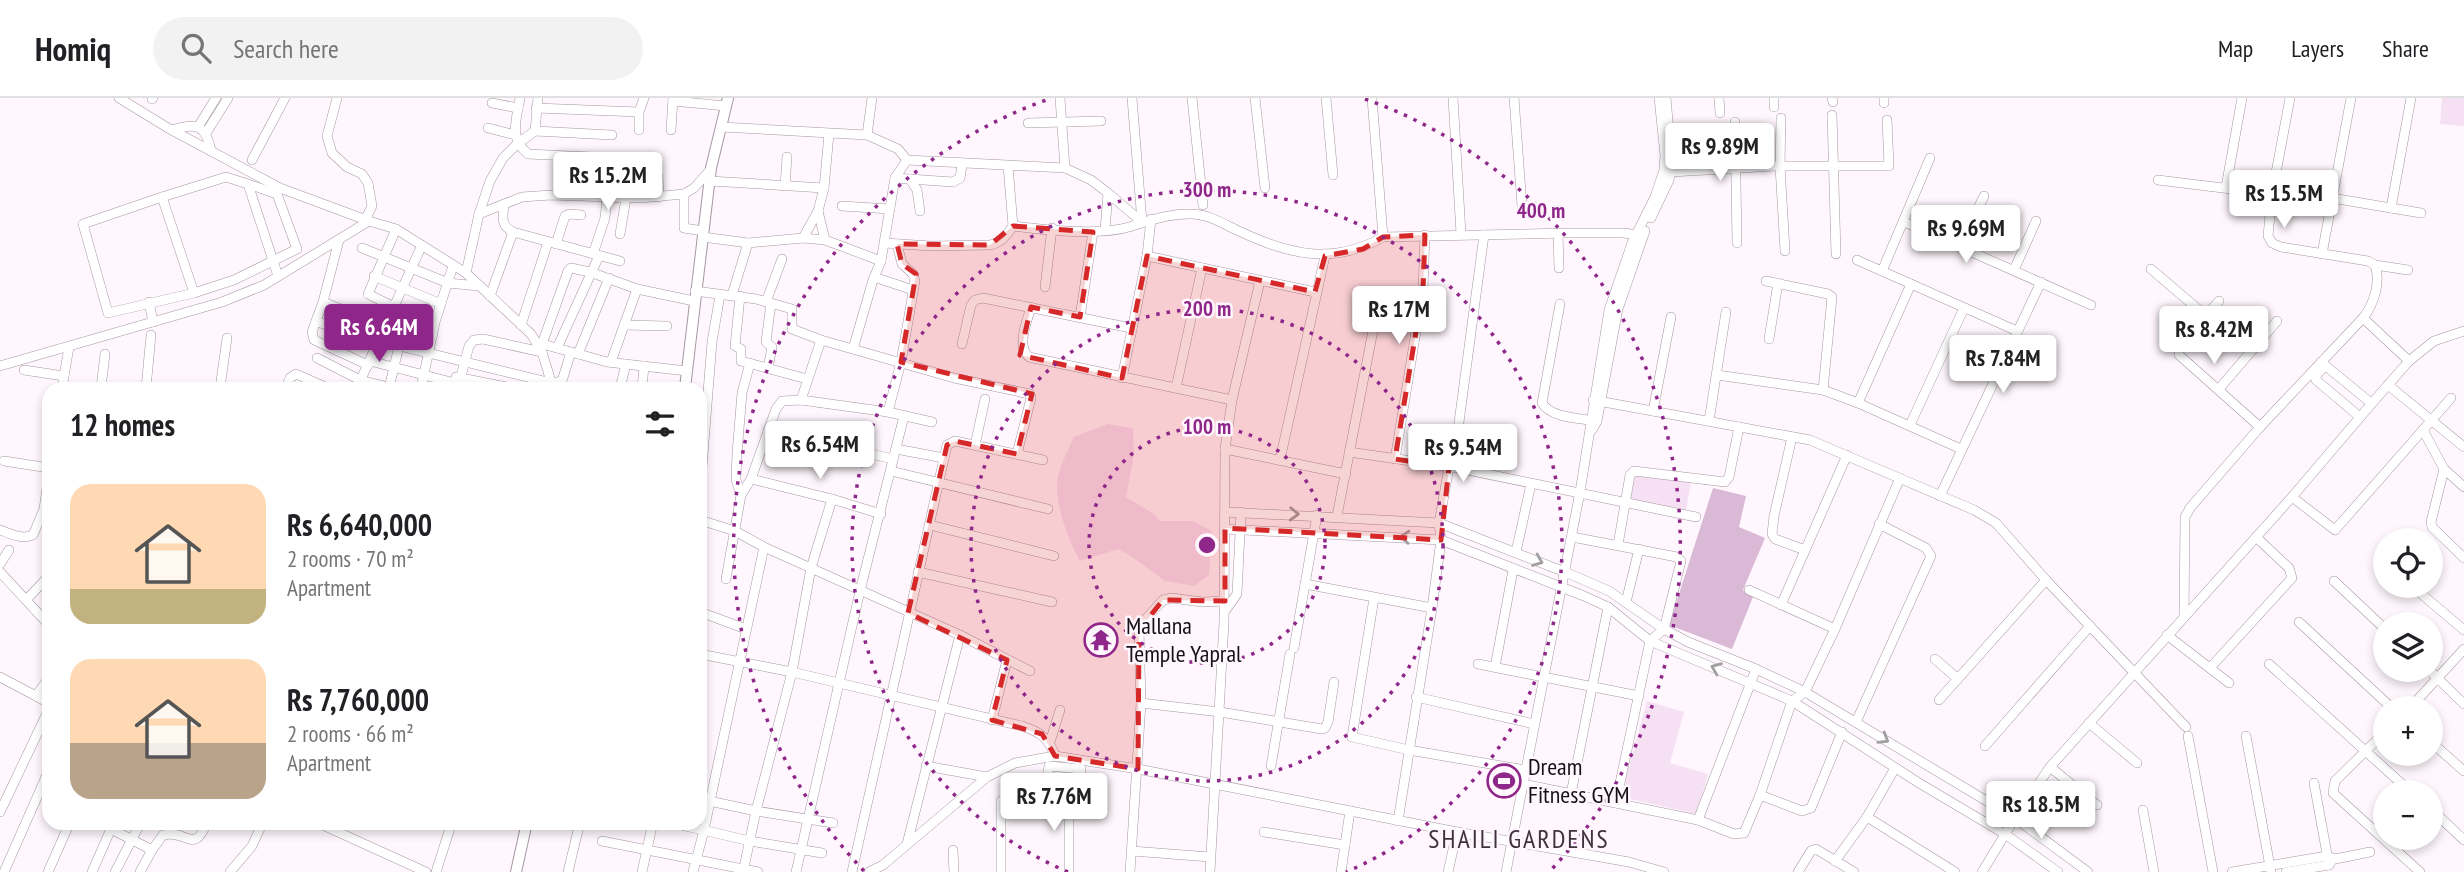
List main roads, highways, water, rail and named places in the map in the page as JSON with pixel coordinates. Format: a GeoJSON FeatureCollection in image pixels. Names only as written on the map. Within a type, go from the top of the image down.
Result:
{"type":"FeatureCollection","features":[{"type":"Feature","properties":{"kind":"main road"},"geometry":{"type":"LineString","coordinates":[[686,382],[711,168],[727,102]]}},
{"type":"Feature","properties":{"kind":"main road"},"geometry":{"type":"LineString","coordinates":[[516,872],[525,830]]}},
{"type":"Feature","properties":{"kind":"place","name":"Mallana Temple Yapral"},"geometry":{"type":"Point","coordinates":[1101,640]}},
{"type":"Feature","properties":{"kind":"place","name":"Dream Fitness GYM"},"geometry":{"type":"Point","coordinates":[1504,781]}},
{"type":"Feature","properties":{"kind":"district","name":"SHAILI GARDENS"},"geometry":{"type":"Point","coordinates":[1519,839]}}]}
